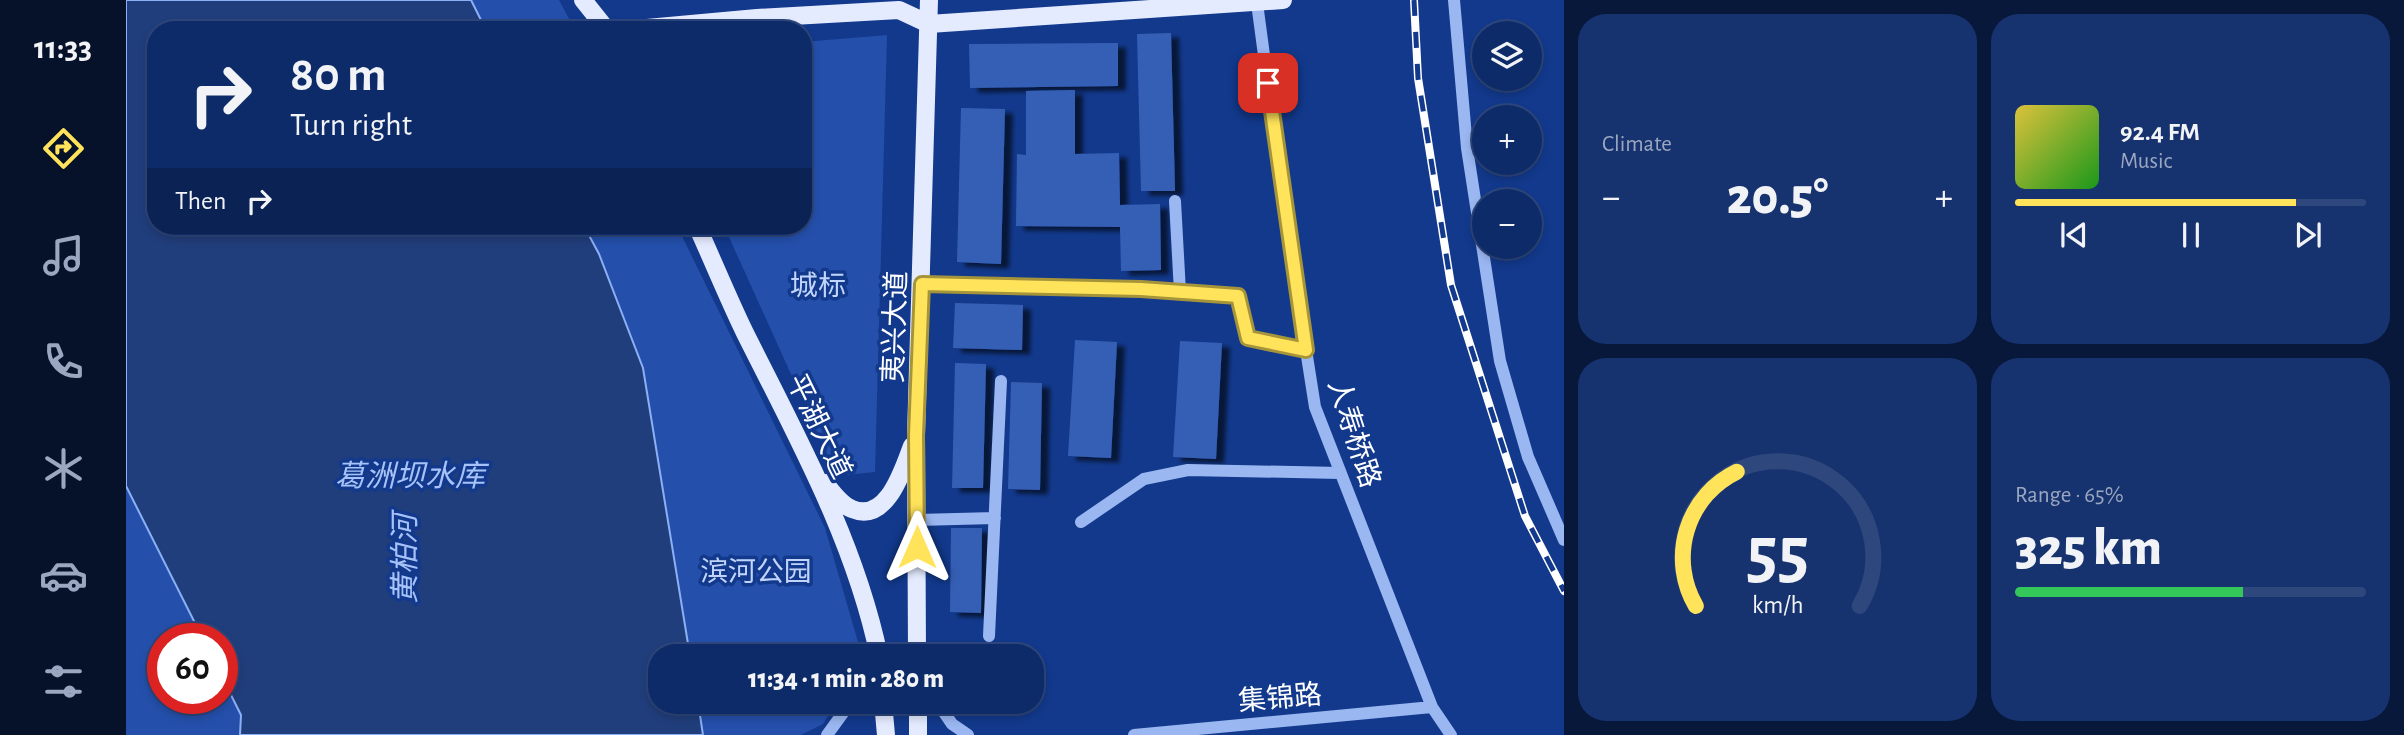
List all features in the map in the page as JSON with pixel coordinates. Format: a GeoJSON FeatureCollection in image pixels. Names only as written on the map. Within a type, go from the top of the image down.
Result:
{"type":"FeatureCollection","features":[{"type":"Feature","properties":{"kind":"main road"},"geometry":{"type":"LineString","coordinates":[[583,0],[600,21]]}},
{"type":"Feature","properties":{"kind":"main road"},"geometry":{"type":"LineString","coordinates":[[593,0],[604,21]]}},
{"type":"Feature","properties":{"kind":"main road"},"geometry":{"type":"LineString","coordinates":[[724,21],[899,5],[915,0]]}},
{"type":"Feature","properties":{"kind":"main road","name":"夷兴大道"},"geometry":{"type":"LineString","coordinates":[[918,644],[916,435],[929,0]]}},
{"type":"Feature","properties":{"kind":"main road"},"geometry":{"type":"LineString","coordinates":[[899,5],[929,24],[1283,0]]}},
{"type":"Feature","properties":{"kind":"main road","name":"平湖大道"},"geometry":{"type":"LineString","coordinates":[[701,235],[744,330],[816,472],[842,537],[875,644]]}},
{"type":"Feature","properties":{"kind":"main road"},"geometry":{"type":"LineString","coordinates":[[816,472],[838,498],[852,509],[867,511],[883,504],[900,479],[916,435]]}},
{"type":"Feature","properties":{"kind":"main road"},"geometry":{"type":"LineString","coordinates":[[884,714],[886,735]]}},
{"type":"Feature","properties":{"kind":"main road"},"geometry":{"type":"LineString","coordinates":[[918,714],[918,735]]}},
{"type":"Feature","properties":{"kind":"street"},"geometry":{"type":"LineString","coordinates":[[1454,0],[1467,148],[1500,361],[1528,457],[1564,540]]}},
{"type":"Feature","properties":{"kind":"street","name":"人寿桥路"},"geometry":{"type":"LineString","coordinates":[[1257,3],[1289,242],[1315,407],[1432,707],[1451,735]]}},
{"type":"Feature","properties":{"kind":"street"},"geometry":{"type":"LineString","coordinates":[[1175,201],[1180,292]]}},
{"type":"Feature","properties":{"kind":"street"},"geometry":{"type":"LineString","coordinates":[[922,284],[1141,289],[1238,296],[1248,338],[1306,350]]}},
{"type":"Feature","properties":{"kind":"street"},"geometry":{"type":"LineString","coordinates":[[989,636],[1001,381]]}},
{"type":"Feature","properties":{"kind":"street"},"geometry":{"type":"LineString","coordinates":[[1081,522],[1144,479],[1188,470],[1340,473]]}},
{"type":"Feature","properties":{"kind":"street"},"geometry":{"type":"LineString","coordinates":[[917,520],[995,518]]}},
{"type":"Feature","properties":{"kind":"street","name":"集锦路"},"geometry":{"type":"LineString","coordinates":[[1133,735],[1432,707]]}},
{"type":"Feature","properties":{"kind":"street"},"geometry":{"type":"LineString","coordinates":[[827,735],[842,714]]}},
{"type":"Feature","properties":{"kind":"street"},"geometry":{"type":"LineString","coordinates":[[945,714],[952,724],[968,735]]}},
{"type":"Feature","properties":{"kind":"green space"},"geometry":{"type":"Polygon","coordinates":[[[471,0],[559,0],[570,21],[482,21],[471,0]]]}},
{"type":"Feature","properties":{"kind":"green space","name":"城标"},"geometry":{"type":"Polygon","coordinates":[[[887,35],[875,472],[837,476],[728,235],[812,235],[812,41],[887,35]]]}},
{"type":"Feature","properties":{"kind":"green space","name":"滨河公园"},"geometry":{"type":"Polygon","coordinates":[[[589,235],[681,235],[825,528],[859,644],[688,644],[643,368],[599,254],[589,235]]]}},
{"type":"Feature","properties":{"kind":"green space"},"geometry":{"type":"Polygon","coordinates":[[[126,486],[195,623],[147,623],[147,714],[238,714],[238,709],[241,715],[240,735],[126,735],[126,486]]]}},
{"type":"Feature","properties":{"kind":"green space"},"geometry":{"type":"Polygon","coordinates":[[[700,714],[829,714],[823,724],[801,735],[703,735],[700,714]]]}},
{"type":"Feature","properties":{"kind":"water","name":"葛洲坝水库"},"geometry":{"type":"Polygon","coordinates":[[[126,0],[471,0],[482,21],[147,21],[147,235],[589,235],[599,254],[643,368],[688,644],[648,644],[648,714],[700,714],[703,735],[240,735],[238,623],[195,623],[126,486],[126,0]]]}},
{"type":"Feature","properties":{"kind":"building"},"geometry":{"type":"Polygon","coordinates":[[[1171,33],[1175,191],[1141,191],[1137,34],[1171,33]]]}},
{"type":"Feature","properties":{"kind":"building"},"geometry":{"type":"Polygon","coordinates":[[[1118,43],[1118,86],[970,88],[969,44],[1118,43]]]}},
{"type":"Feature","properties":{"kind":"building"},"geometry":{"type":"Polygon","coordinates":[[[1075,90],[1075,154],[1119,153],[1120,205],[1160,204],[1161,270],[1121,271],[1120,227],[1016,226],[1017,154],[1026,155],[1026,91],[1075,90]]]}},
{"type":"Feature","properties":{"kind":"building"},"geometry":{"type":"Polygon","coordinates":[[[961,108],[1005,109],[1001,264],[957,262],[961,108]]]}},
{"type":"Feature","properties":{"kind":"building"},"geometry":{"type":"Polygon","coordinates":[[[955,303],[1023,305],[1022,350],[953,348],[955,303]]]}},
{"type":"Feature","properties":{"kind":"building"},"geometry":{"type":"Polygon","coordinates":[[[1075,340],[1117,342],[1111,458],[1068,456],[1075,340]]]}},
{"type":"Feature","properties":{"kind":"building"},"geometry":{"type":"Polygon","coordinates":[[[1180,341],[1222,343],[1216,459],[1173,457],[1180,341]]]}},
{"type":"Feature","properties":{"kind":"building"},"geometry":{"type":"Polygon","coordinates":[[[955,363],[986,364],[983,488],[952,488],[955,363]]]}},
{"type":"Feature","properties":{"kind":"building"},"geometry":{"type":"Polygon","coordinates":[[[1011,382],[1042,383],[1040,490],[1008,489],[1011,382]]]}},
{"type":"Feature","properties":{"kind":"building"},"geometry":{"type":"Polygon","coordinates":[[[951,528],[982,528],[981,613],[950,612],[951,528]]]}},
{"type":"Feature","properties":{"kind":"railway"},"geometry":{"type":"LineString","coordinates":[[1414,0],[1418,78],[1451,285],[1525,516],[1564,591]]}},
{"type":"Feature","properties":{"kind":"route"},"geometry":{"type":"LineString","coordinates":[[917,547],[916,435],[922,284],[1141,289],[1238,296],[1248,338],[1306,350],[1268,83]]}},
{"type":"Feature","properties":{"kind":"water label","name":"黄柏河"},"geometry":{"type":"Point","coordinates":[405,559]}}]}
